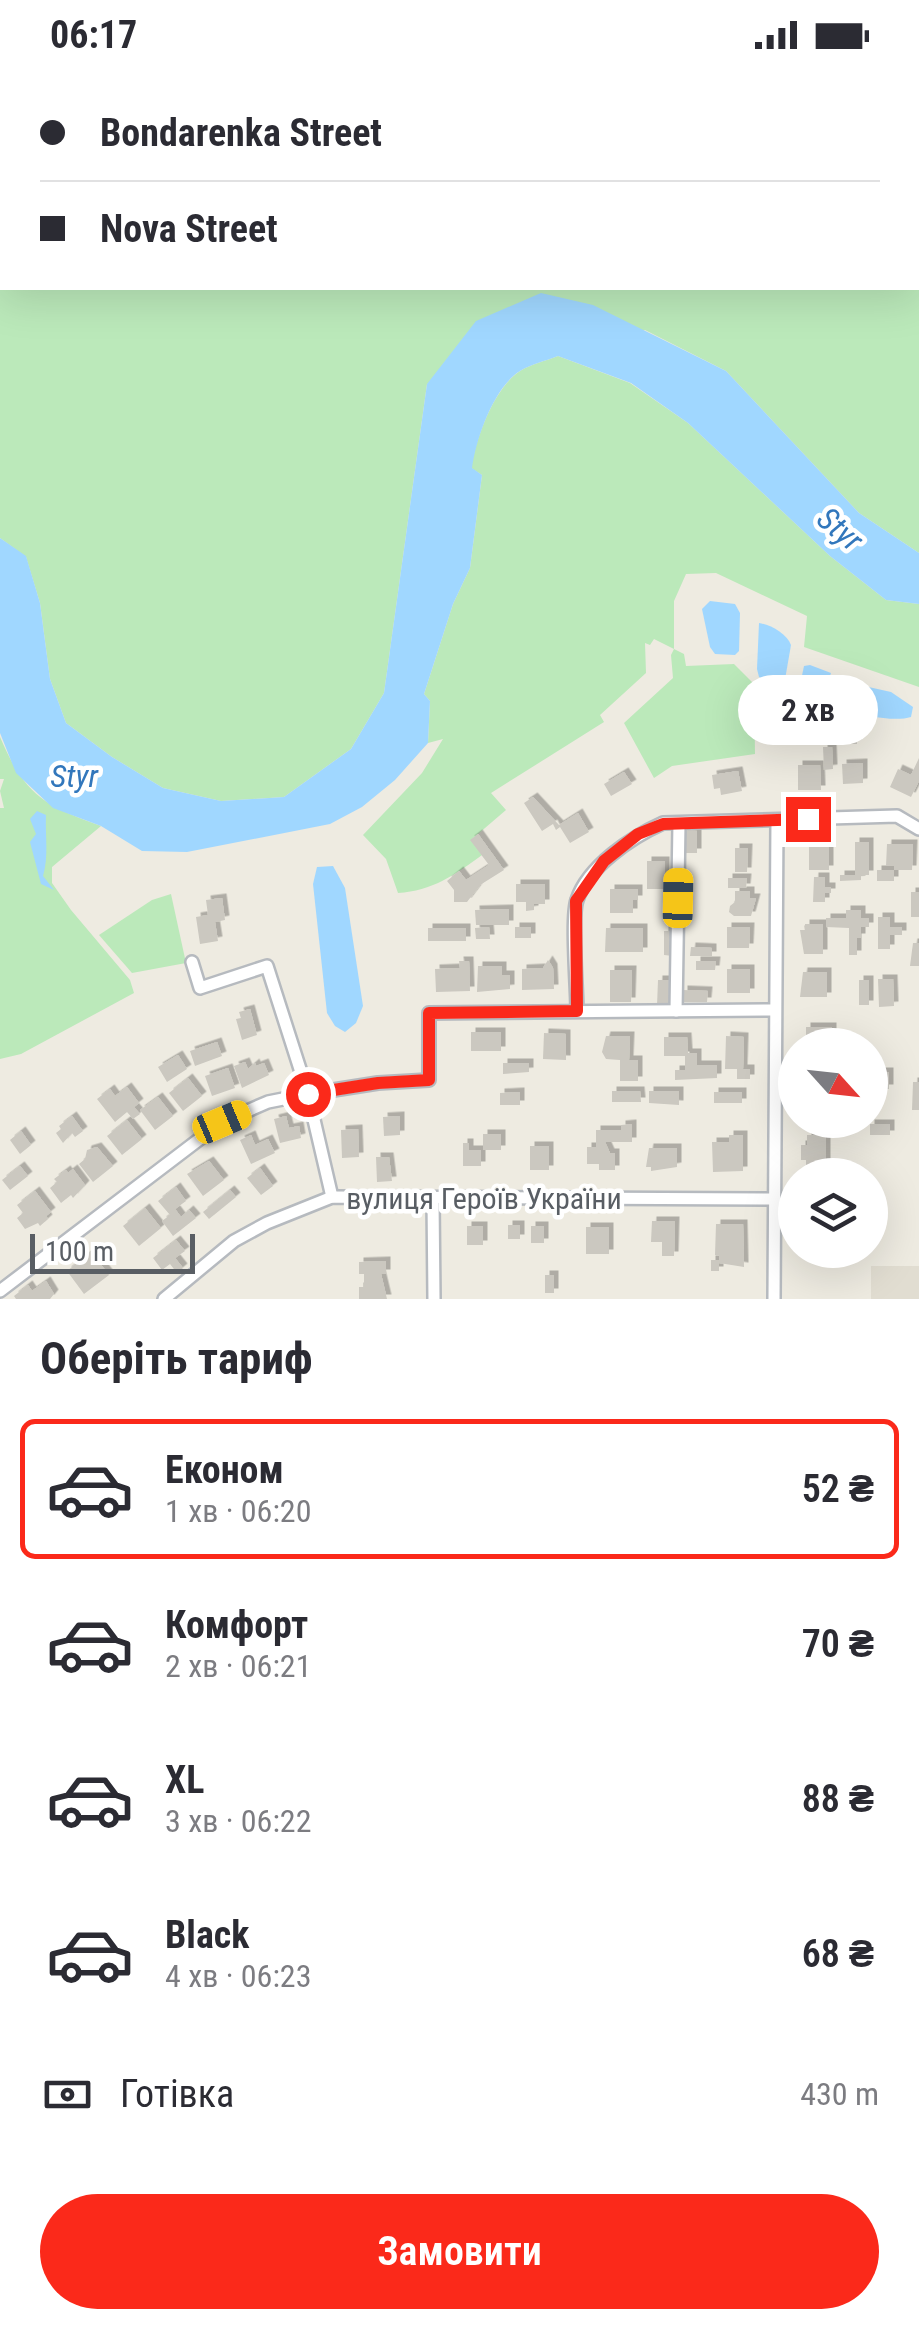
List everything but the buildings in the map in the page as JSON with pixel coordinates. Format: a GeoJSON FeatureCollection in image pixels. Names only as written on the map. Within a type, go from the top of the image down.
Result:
{"type":"FeatureCollection","features":[{"type":"Feature","properties":{"kind":"street"},"geometry":{"type":"LineString","coordinates":[[577,1011],[576,901],[604,861],[638,834],[663,824],[897,816],[919,829]]}},
{"type":"Feature","properties":{"kind":"street"},"geometry":{"type":"LineString","coordinates":[[774,1299],[777,820]]}},
{"type":"Feature","properties":{"kind":"street"},"geometry":{"type":"LineString","coordinates":[[676,1010],[679,823]]}},
{"type":"Feature","properties":{"kind":"street"},"geometry":{"type":"LineString","coordinates":[[192,962],[200,988],[267,966],[308,1094],[332,1197]]}},
{"type":"Feature","properties":{"kind":"street"},"geometry":{"type":"LineString","coordinates":[[0,1291],[222,1122],[268,1102],[378,1083],[429,1080],[429,1013],[776,1010]]}},
{"type":"Feature","properties":{"kind":"street","name":"вулиця Героїв України"},"geometry":{"type":"LineString","coordinates":[[164,1299],[234,1242],[268,1222],[332,1197],[774,1199]]}},
{"type":"Feature","properties":{"kind":"street"},"geometry":{"type":"LineString","coordinates":[[433,1200],[434,1299]]}},
{"type":"Feature","properties":{"kind":"shaded area"},"geometry":{"type":"Polygon","coordinates":[[[919,1266],[919,1299],[871,1299],[871,1268],[919,1266]]]}},
{"type":"Feature","properties":{"kind":"green space"},"geometry":{"type":"Polygon","coordinates":[[[0,290],[919,290],[919,553],[859,513],[726,371],[645,330],[427,384],[384,693],[351,749],[284,797],[221,801],[163,788],[66,723],[50,679],[40,603],[26,557],[0,538],[0,290]]]}},
{"type":"Feature","properties":{"kind":"green space"},"geometry":{"type":"Polygon","coordinates":[[[558,356],[630,383],[688,423],[830,556],[886,600],[919,604],[919,687],[804,647],[807,616],[716,573],[686,574],[674,601],[674,649],[654,639],[650,645],[645,643],[646,673],[600,715],[604,722],[491,793],[506,810],[471,840],[482,855],[443,881],[398,893],[386,859],[363,835],[422,773],[443,739],[428,743],[430,701],[424,694],[453,604],[470,568],[482,475],[471,468],[477,443],[494,401],[511,379],[524,369],[558,356]]]}},
{"type":"Feature","properties":{"kind":"green space"},"geometry":{"type":"Polygon","coordinates":[[[674,649],[684,654],[686,666],[734,664],[754,684],[755,754],[672,766],[654,778],[624,723],[673,678],[674,649]]]}},
{"type":"Feature","properties":{"kind":"green space"},"geometry":{"type":"Polygon","coordinates":[[[0,737],[18,772],[38,795],[101,826],[52,867],[52,883],[130,980],[134,993],[21,1054],[0,1059],[0,808],[4,808],[0,791],[4,779],[0,779],[0,737]]]}},
{"type":"Feature","properties":{"kind":"green space"},"geometry":{"type":"Polygon","coordinates":[[[171,894],[186,963],[132,973],[99,935],[152,900],[171,894]]]}},
{"type":"Feature","properties":{"kind":"water","name":"Styr"},"geometry":{"type":"Polygon","coordinates":[[[541,293],[593,305],[726,371],[859,513],[919,553],[919,604],[886,600],[830,556],[688,423],[631,383],[558,356],[524,369],[511,379],[488,414],[472,468],[482,475],[470,568],[453,604],[424,694],[430,701],[428,743],[395,780],[362,807],[330,824],[187,852],[142,851],[101,826],[53,808],[16,773],[0,733],[0,538],[26,556],[40,603],[50,679],[66,723],[163,788],[221,801],[284,797],[351,749],[384,693],[427,384],[476,321],[541,293]]]}},
{"type":"Feature","properties":{"kind":"water"},"geometry":{"type":"Polygon","coordinates":[[[710,601],[735,604],[740,613],[739,651],[735,655],[715,654],[710,647],[702,609],[710,601]]]}},
{"type":"Feature","properties":{"kind":"water"},"geometry":{"type":"Polygon","coordinates":[[[759,623],[778,631],[791,645],[783,691],[759,677],[759,623]]]}},
{"type":"Feature","properties":{"kind":"water"},"geometry":{"type":"Polygon","coordinates":[[[804,666],[831,673],[824,696],[800,685],[804,666]]]}},
{"type":"Feature","properties":{"kind":"water"},"geometry":{"type":"Polygon","coordinates":[[[855,684],[891,692],[913,707],[911,717],[879,718],[848,710],[845,695],[855,684]]]}},
{"type":"Feature","properties":{"kind":"water"},"geometry":{"type":"Polygon","coordinates":[[[37,811],[46,815],[43,876],[54,890],[41,884],[30,842],[36,834],[30,819],[37,811]]]}},
{"type":"Feature","properties":{"kind":"water"},"geometry":{"type":"Polygon","coordinates":[[[333,866],[345,888],[363,1006],[356,1023],[345,1032],[335,1026],[327,1013],[313,884],[317,867],[333,866]]]}},
{"type":"Feature","properties":{"kind":"route"},"geometry":{"type":"LineString","coordinates":[[308,1094],[429,1080],[429,1013],[577,1011],[576,901],[604,861],[638,834],[663,824],[808,819]]}}]}
